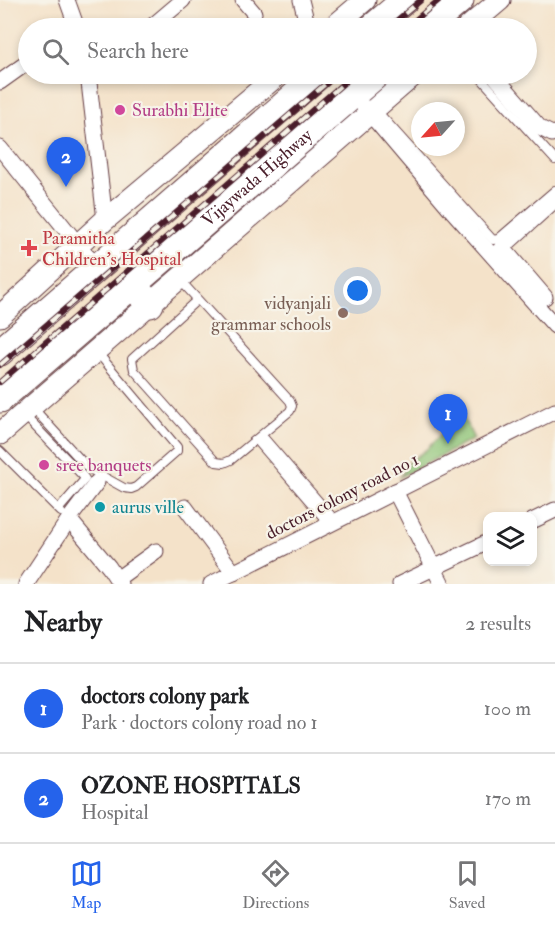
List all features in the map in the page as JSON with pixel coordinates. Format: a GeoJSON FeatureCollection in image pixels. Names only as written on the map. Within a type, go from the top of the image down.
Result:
{"type":"FeatureCollection","features":[{"type":"Feature","properties":{"kind":"highway"},"geometry":{"type":"LineString","coordinates":[[384,18],[405,0]]}},
{"type":"Feature","properties":{"kind":"highway"},"geometry":{"type":"LineString","coordinates":[[439,18],[460,0]]}},
{"type":"Feature","properties":{"kind":"highway","name":"Vijaywada Highway"},"geometry":{"type":"LineString","coordinates":[[0,352],[309,84]]}},
{"type":"Feature","properties":{"kind":"highway","name":"Vijaywada Highway"},"geometry":{"type":"LineString","coordinates":[[0,399],[131,284],[366,105],[373,84]]}},
{"type":"Feature","properties":{"kind":"highway"},"geometry":{"type":"LineString","coordinates":[[131,284],[150,304]]}},
{"type":"Feature","properties":{"kind":"street"},"geometry":{"type":"LineString","coordinates":[[67,0],[73,18]]}},
{"type":"Feature","properties":{"kind":"street"},"geometry":{"type":"LineString","coordinates":[[162,18],[183,0]]}},
{"type":"Feature","properties":{"kind":"street"},"geometry":{"type":"LineString","coordinates":[[243,0],[254,14]]}},
{"type":"Feature","properties":{"kind":"street"},"geometry":{"type":"LineString","coordinates":[[300,0],[305,18]]}},
{"type":"Feature","properties":{"kind":"street"},"geometry":{"type":"LineString","coordinates":[[344,18],[365,0]]}},
{"type":"Feature","properties":{"kind":"street"},"geometry":{"type":"LineString","coordinates":[[479,18],[500,0]]}},
{"type":"Feature","properties":{"kind":"street"},"geometry":{"type":"LineString","coordinates":[[0,82],[18,69]]}},
{"type":"Feature","properties":{"kind":"street"},"geometry":{"type":"LineString","coordinates":[[89,84],[105,220]]}},
{"type":"Feature","properties":{"kind":"street"},"geometry":{"type":"LineString","coordinates":[[0,316],[105,220],[267,84]]}},
{"type":"Feature","properties":{"kind":"street"},"geometry":{"type":"LineString","coordinates":[[0,434],[179,279],[366,105],[399,84]]}},
{"type":"Feature","properties":{"kind":"street"},"geometry":{"type":"LineString","coordinates":[[502,84],[540,128],[552,134],[555,133]]}},
{"type":"Feature","properties":{"kind":"street"},"geometry":{"type":"LineString","coordinates":[[366,105],[498,252],[547,300],[555,326]]}},
{"type":"Feature","properties":{"kind":"street"},"geometry":{"type":"LineString","coordinates":[[0,148],[97,268]]}},
{"type":"Feature","properties":{"kind":"street"},"geometry":{"type":"LineString","coordinates":[[498,252],[555,200]]}},
{"type":"Feature","properties":{"kind":"street","name":"doctors colony road no 1"},"geometry":{"type":"LineString","coordinates":[[211,584],[555,411]]}},
{"type":"Feature","properties":{"kind":"street"},"geometry":{"type":"LineString","coordinates":[[262,441],[332,522]]}},
{"type":"Feature","properties":{"kind":"street"},"geometry":{"type":"LineString","coordinates":[[26,584],[64,514],[99,479]]}},
{"type":"Feature","properties":{"kind":"street"},"geometry":{"type":"LineString","coordinates":[[395,491],[442,584]]}},
{"type":"Feature","properties":{"kind":"street"},"geometry":{"type":"LineString","coordinates":[[185,507],[234,573]]}},
{"type":"Feature","properties":{"kind":"street"},"geometry":{"type":"LineString","coordinates":[[537,519],[555,510]]}},
{"type":"Feature","properties":{"kind":"street"},"geometry":{"type":"LineString","coordinates":[[64,514],[118,581],[156,551]]}},
{"type":"Feature","properties":{"kind":"street"},"geometry":{"type":"LineString","coordinates":[[400,584],[483,544]]}},
{"type":"Feature","properties":{"kind":"lane"},"geometry":{"type":"LineString","coordinates":[[486,84],[555,160]]}},
{"type":"Feature","properties":{"kind":"lane"},"geometry":{"type":"LineString","coordinates":[[366,105],[493,240],[555,190]]}},
{"type":"Feature","properties":{"kind":"lane"},"geometry":{"type":"LineString","coordinates":[[179,279],[290,401],[292,406],[290,411],[231,460],[224,463],[216,462],[134,370],[132,362],[132,359],[197,300]]}},
{"type":"Feature","properties":{"kind":"lane"},"geometry":{"type":"LineString","coordinates":[[27,410],[99,479],[124,488],[136,487],[177,451],[175,444],[96,351]]}},
{"type":"Feature","properties":{"kind":"lane"},"geometry":{"type":"LineString","coordinates":[[0,451],[64,514],[85,480],[27,410]]}},
{"type":"Feature","properties":{"kind":"green space"},"geometry":{"type":"Polygon","coordinates":[[[461,413],[474,439],[400,477],[409,462],[427,449],[461,413]]]}},
{"type":"Feature","properties":{"kind":"railway"},"geometry":{"type":"LineString","coordinates":[[400,18],[421,0]]}},
{"type":"Feature","properties":{"kind":"railway"},"geometry":{"type":"LineString","coordinates":[[418,18],[439,0]]}},
{"type":"Feature","properties":{"kind":"railway"},"geometry":{"type":"LineString","coordinates":[[0,365],[325,84]]}},
{"type":"Feature","properties":{"kind":"railway"},"geometry":{"type":"LineString","coordinates":[[0,382],[343,84]]}},
{"type":"Feature","properties":{"kind":"place","name":"Surabhi Elite"},"geometry":{"type":"Point","coordinates":[120,110]}},
{"type":"Feature","properties":{"kind":"place","name":"OZONE HOSPITALS"},"geometry":{"type":"Point","coordinates":[66,187]}},
{"type":"Feature","properties":{"kind":"place","name":"Paramitha Children's Hospital"},"geometry":{"type":"Point","coordinates":[29,248]}},
{"type":"Feature","properties":{"kind":"place","name":"vidyanjali grammar schools"},"geometry":{"type":"Point","coordinates":[343,313]}},
{"type":"Feature","properties":{"kind":"place","name":"doctors colony park"},"geometry":{"type":"Point","coordinates":[448,444]}},
{"type":"Feature","properties":{"kind":"place","name":"sree banquets"},"geometry":{"type":"Point","coordinates":[44,465]}},
{"type":"Feature","properties":{"kind":"place","name":"aurus ville"},"geometry":{"type":"Point","coordinates":[100,507]}}]}
